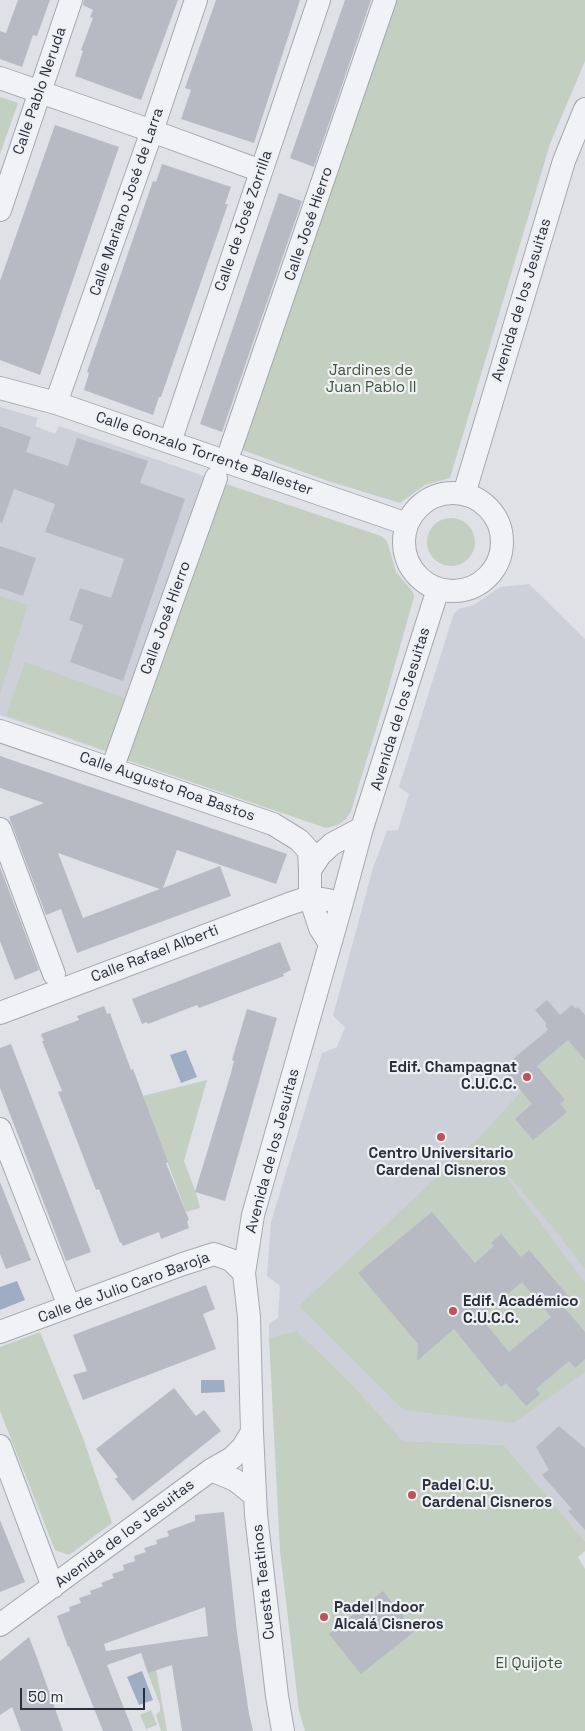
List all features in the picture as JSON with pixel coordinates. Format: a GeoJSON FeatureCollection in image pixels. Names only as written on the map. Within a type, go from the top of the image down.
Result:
{"type":"FeatureCollection","features":[{"type":"Feature","properties":{"kind":"street","name":"Calle Pablo Neruda"},"geometry":{"type":"LineString","coordinates":[[0,210],[71,0]]}},
{"type":"Feature","properties":{"kind":"street","name":"Calle Mariano José de Larra"},"geometry":{"type":"LineString","coordinates":[[56,403],[196,0]]}},
{"type":"Feature","properties":{"kind":"street","name":"Calle de José Zorrilla"},"geometry":{"type":"LineString","coordinates":[[170,442],[319,0]]}},
{"type":"Feature","properties":{"kind":"street","name":"Calle José Hierro"},"geometry":{"type":"LineString","coordinates":[[231,448],[385,0]]}},
{"type":"Feature","properties":{"kind":"street"},"geometry":{"type":"LineString","coordinates":[[0,78],[261,171]]}},
{"type":"Feature","properties":{"kind":"street","name":"Avenida de los Jesuitas"},"geometry":{"type":"LineString","coordinates":[[464,494],[564,161],[585,109]]}},
{"type":"Feature","properties":{"kind":"street","name":"Calle Gonzalo Torrente Ballester"},"geometry":{"type":"LineString","coordinates":[[0,388],[56,403],[406,524]]}},
{"type":"Feature","properties":{"kind":"street","name":"Calle José Hierro"},"geometry":{"type":"LineString","coordinates":[[116,758],[216,478]]}},
{"type":"Feature","properties":{"kind":"street"},"geometry":{"type":"LineString","coordinates":[[450,493],[464,494],[478,500],[491,510],[498,524],[502,539],[500,555],[494,569],[483,581],[470,588],[454,591],[438,589],[424,582],[412,570],[406,556],[403,540],[406,524],[413,512],[424,502],[436,496],[450,493]]}},
{"type":"Feature","properties":{"kind":"street","name":"Avenida de los Jesuitas"},"geometry":{"type":"LineString","coordinates":[[320,892],[362,828],[438,589]]}},
{"type":"Feature","properties":{"kind":"street","name":"Calle Augusto Roa Bastos"},"geometry":{"type":"LineString","coordinates":[[0,731],[273,824],[300,840],[309,851],[320,892]]}},
{"type":"Feature","properties":{"kind":"street","name":"Avenida de los Jesuitas"},"geometry":{"type":"LineString","coordinates":[[0,1625],[211,1470],[232,1458],[243,1447],[252,1432],[249,1318],[244,1273],[253,1215],[330,944],[320,892],[320,855],[332,844],[362,828]]}},
{"type":"Feature","properties":{"kind":"street"},"geometry":{"type":"LineString","coordinates":[[0,829],[54,974]]}},
{"type":"Feature","properties":{"kind":"street"},"geometry":{"type":"LineString","coordinates":[[320,892],[320,928],[330,944]]}},
{"type":"Feature","properties":{"kind":"street","name":"Calle Rafael Alberti"},"geometry":{"type":"LineString","coordinates":[[0,1013],[320,892]]}},
{"type":"Feature","properties":{"kind":"street"},"geometry":{"type":"LineString","coordinates":[[0,1129],[69,1306]]}},
{"type":"Feature","properties":{"kind":"street"},"geometry":{"type":"LineString","coordinates":[[214,1254],[232,1245],[251,1227]]}},
{"type":"Feature","properties":{"kind":"street","name":"Calle de Julio Caro Baroja"},"geometry":{"type":"LineString","coordinates":[[0,1332],[214,1254],[231,1260],[244,1273]]}},
{"type":"Feature","properties":{"kind":"street","name":"Cuesta Teatinos"},"geometry":{"type":"LineString","coordinates":[[252,1432],[255,1496],[274,1677],[283,1731]]}},
{"type":"Feature","properties":{"kind":"street"},"geometry":{"type":"LineString","coordinates":[[0,1446],[53,1587]]}},
{"type":"Feature","properties":{"kind":"street"},"geometry":{"type":"LineString","coordinates":[[211,1470],[235,1480],[255,1496]]}},
{"type":"Feature","properties":{"kind":"shaded area"},"geometry":{"type":"Polygon","coordinates":[[[0,407],[38,418],[35,426],[55,434],[59,426],[207,477],[113,754],[0,715],[0,407]]]}},
{"type":"Feature","properties":{"kind":"shaded area","name":"Centro Universitario Cardenal Cisneros"},"geometry":{"type":"Polygon","coordinates":[[[529,584],[585,639],[585,1541],[504,1445],[403,1441],[352,1384],[297,1331],[269,1338],[269,1324],[278,1318],[280,1286],[267,1276],[271,1222],[322,1053],[337,1047],[345,1027],[333,1016],[373,868],[387,831],[398,830],[409,794],[399,787],[454,613],[459,609],[474,605],[500,587],[529,584]]]}},
{"type":"Feature","properties":{"kind":"green space","name":"Jardines de Juan Pablo II"},"geometry":{"type":"Polygon","coordinates":[[[395,0],[585,0],[585,61],[550,144],[450,478],[425,485],[400,503],[328,481],[237,448],[395,0]]]}},
{"type":"Feature","properties":{"kind":"green space"},"geometry":{"type":"Polygon","coordinates":[[[0,97],[18,103],[0,154],[0,97]]]}},
{"type":"Feature","properties":{"kind":"green space"},"geometry":{"type":"Polygon","coordinates":[[[217,481],[381,536],[388,544],[396,572],[413,592],[414,597],[385,700],[351,811],[346,819],[338,825],[326,828],[121,758],[217,481]]]}},
{"type":"Feature","properties":{"kind":"green space"},"geometry":{"type":"Polygon","coordinates":[[[446,518],[456,518],[465,522],[471,528],[474,533],[474,551],[465,562],[456,566],[446,566],[437,562],[431,556],[427,547],[427,537],[431,528],[437,522],[446,518]]]}},
{"type":"Feature","properties":{"kind":"green space"},"geometry":{"type":"Polygon","coordinates":[[[0,596],[28,605],[0,694],[0,596]]]}},
{"type":"Feature","properties":{"kind":"green space"},"geometry":{"type":"Polygon","coordinates":[[[25,662],[128,699],[110,752],[6,715],[25,662]]]}},
{"type":"Feature","properties":{"kind":"green space"},"geometry":{"type":"Polygon","coordinates":[[[585,1026],[585,1269],[561,1237],[484,1147],[585,1283],[585,1372],[514,1423],[404,1410],[299,1306],[478,1139],[540,1071],[537,1066],[585,1026]]]}},
{"type":"Feature","properties":{"kind":"green space"},"geometry":{"type":"Polygon","coordinates":[[[207,1080],[184,1161],[200,1208],[186,1212],[143,1096],[207,1080]]]}},
{"type":"Feature","properties":{"kind":"green space","name":"Padel C.U. Cardenal Cisneros"},"geometry":{"type":"Polygon","coordinates":[[[297,1331],[352,1384],[403,1441],[504,1445],[585,1541],[585,1551],[578,1557],[585,1569],[585,1731],[305,1731],[299,1711],[280,1551],[269,1338],[297,1331]]]}},
{"type":"Feature","properties":{"kind":"green space"},"geometry":{"type":"Polygon","coordinates":[[[40,1332],[83,1438],[112,1523],[69,1555],[55,1550],[0,1411],[0,1347],[40,1332]]]}},
{"type":"Feature","properties":{"kind":"green space"},"geometry":{"type":"Polygon","coordinates":[[[154,1658],[167,1731],[161,1731],[156,1715],[160,1711],[160,1705],[144,1663],[154,1658]]]}},
{"type":"Feature","properties":{"kind":"green space"},"geometry":{"type":"Polygon","coordinates":[[[151,1710],[157,1725],[146,1729],[140,1715],[151,1710]]]}},
{"type":"Feature","properties":{"kind":"water"},"geometry":{"type":"Polygon","coordinates":[[[186,1050],[197,1077],[181,1083],[170,1055],[186,1050]]]}},
{"type":"Feature","properties":{"kind":"water"},"geometry":{"type":"Polygon","coordinates":[[[17,1281],[25,1300],[0,1310],[0,1287],[17,1281]]]}},
{"type":"Feature","properties":{"kind":"water"},"geometry":{"type":"Polygon","coordinates":[[[201,1380],[224,1380],[225,1392],[201,1393],[201,1380]]]}},
{"type":"Feature","properties":{"kind":"water"},"geometry":{"type":"Polygon","coordinates":[[[142,1671],[153,1700],[139,1705],[127,1677],[142,1671]]]}},
{"type":"Feature","properties":{"kind":"building"},"geometry":{"type":"Polygon","coordinates":[[[18,0],[50,0],[37,36],[33,35],[22,67],[0,59],[0,31],[6,33],[18,0]]]}},
{"type":"Feature","properties":{"kind":"building"},"geometry":{"type":"Polygon","coordinates":[[[84,0],[178,0],[141,100],[75,76],[83,51],[81,50],[93,18],[90,17],[93,10],[83,5],[84,0]]]}},
{"type":"Feature","properties":{"kind":"building"},"geometry":{"type":"Polygon","coordinates":[[[216,0],[300,0],[254,143],[181,119],[191,90],[185,88],[216,0]]]}},
{"type":"Feature","properties":{"kind":"building"},"geometry":{"type":"Polygon","coordinates":[[[345,0],[371,0],[314,167],[290,158],[345,0]]]}},
{"type":"Feature","properties":{"kind":"building"},"geometry":{"type":"Polygon","coordinates":[[[55,125],[119,147],[40,375],[0,360],[0,281],[55,125]]]}},
{"type":"Feature","properties":{"kind":"building"},"geometry":{"type":"Polygon","coordinates":[[[162,164],[231,187],[225,204],[228,204],[161,397],[159,397],[153,415],[84,390],[89,373],[87,372],[153,181],[156,182],[162,164]]]}},
{"type":"Feature","properties":{"kind":"building"},"geometry":{"type":"Polygon","coordinates":[[[279,193],[302,201],[222,432],[200,424],[279,193]]]}},
{"type":"Feature","properties":{"kind":"building"},"geometry":{"type":"Polygon","coordinates":[[[0,426],[31,437],[26,452],[68,466],[77,438],[148,461],[140,483],[185,499],[123,681],[70,662],[83,625],[69,620],[80,588],[111,598],[124,559],[45,532],[55,504],[14,489],[2,523],[0,522],[0,426]]]}},
{"type":"Feature","properties":{"kind":"building"},"geometry":{"type":"Polygon","coordinates":[[[0,546],[36,558],[23,596],[0,588],[0,546]]]}},
{"type":"Feature","properties":{"kind":"building"},"geometry":{"type":"Polygon","coordinates":[[[0,756],[287,854],[276,884],[177,850],[163,888],[220,866],[231,896],[77,953],[61,909],[46,915],[9,817],[44,803],[0,788],[0,756]],[[58,853],[83,918],[160,889],[58,853]]]}},
{"type":"Feature","properties":{"kind":"building"},"geometry":{"type":"Polygon","coordinates":[[[0,867],[39,970],[15,980],[0,941],[0,867]]]}},
{"type":"Feature","properties":{"kind":"building"},"geometry":{"type":"Polygon","coordinates":[[[280,942],[291,970],[283,974],[284,976],[199,1008],[197,1005],[148,1024],[147,1022],[142,1024],[132,999],[280,942]]]}},
{"type":"Feature","properties":{"kind":"building","name":"Edif. Champagnat C.U.C.C."},"geometry":{"type":"Polygon","coordinates":[[[547,1000],[560,1015],[572,1005],[576,1009],[578,1007],[585,1015],[585,1060],[568,1040],[537,1066],[565,1100],[560,1104],[567,1112],[533,1140],[515,1119],[532,1104],[502,1068],[548,1030],[545,1025],[547,1024],[535,1010],[547,1000]]]}},
{"type":"Feature","properties":{"kind":"building"},"geometry":{"type":"Polygon","coordinates":[[[104,1006],[107,1014],[110,1013],[131,1070],[133,1069],[168,1162],[166,1163],[189,1220],[187,1221],[189,1228],[161,1239],[159,1232],[123,1246],[120,1243],[99,1189],[96,1190],[58,1092],[62,1091],[41,1034],[79,1020],[77,1016],[104,1006]]]}},
{"type":"Feature","properties":{"kind":"building"},"geometry":{"type":"Polygon","coordinates":[[[247,1009],[277,1018],[225,1201],[195,1192],[231,1073],[234,1061],[232,1060],[247,1009]]]}},
{"type":"Feature","properties":{"kind":"building"},"geometry":{"type":"Polygon","coordinates":[[[11,1044],[91,1252],[66,1261],[0,1088],[0,1048],[11,1044]]]}},
{"type":"Feature","properties":{"kind":"building"},"geometry":{"type":"Polygon","coordinates":[[[0,1182],[31,1260],[6,1269],[0,1254],[0,1182]]]}},
{"type":"Feature","properties":{"kind":"building","name":"Edif. Académico C.U.C.C."},"geometry":{"type":"Polygon","coordinates":[[[432,1212],[475,1263],[494,1246],[491,1243],[501,1234],[521,1257],[529,1250],[570,1298],[562,1305],[585,1332],[585,1359],[575,1368],[569,1361],[536,1389],[540,1394],[526,1406],[506,1383],[501,1387],[454,1329],[417,1361],[418,1344],[358,1273],[432,1212]],[[522,1282],[480,1317],[509,1352],[551,1317],[522,1282]]]}},
{"type":"Feature","properties":{"kind":"building"},"geometry":{"type":"Polygon","coordinates":[[[206,1285],[215,1309],[203,1314],[216,1349],[83,1400],[73,1375],[87,1371],[73,1335],[206,1285]]]}},
{"type":"Feature","properties":{"kind":"building"},"geometry":{"type":"Polygon","coordinates":[[[174,1388],[196,1416],[204,1410],[221,1431],[133,1501],[115,1479],[118,1477],[96,1449],[174,1388]]]}},
{"type":"Feature","properties":{"kind":"building"},"geometry":{"type":"Polygon","coordinates":[[[559,1426],[585,1448],[585,1530],[568,1511],[572,1509],[542,1475],[549,1470],[536,1447],[559,1426]]]}},
{"type":"Feature","properties":{"kind":"building"},"geometry":{"type":"Polygon","coordinates":[[[224,1512],[237,1633],[253,1731],[182,1731],[172,1665],[148,1673],[141,1653],[107,1665],[133,1731],[103,1731],[57,1616],[70,1611],[69,1607],[81,1603],[79,1598],[91,1594],[90,1591],[103,1586],[101,1583],[114,1578],[112,1574],[124,1570],[123,1565],[135,1561],[134,1556],[146,1552],[144,1548],[157,1544],[156,1540],[169,1536],[167,1531],[195,1521],[195,1515],[224,1512]],[[205,1607],[104,1644],[106,1651],[208,1636],[205,1607]]]}},
{"type":"Feature","properties":{"kind":"building"},"geometry":{"type":"Polygon","coordinates":[[[0,1520],[25,1582],[0,1592],[0,1520]]]}},
{"type":"Feature","properties":{"kind":"building"},"geometry":{"type":"Polygon","coordinates":[[[383,1591],[415,1631],[361,1674],[329,1634],[383,1591]]]}},
{"type":"Feature","properties":{"kind":"building"},"geometry":{"type":"Polygon","coordinates":[[[29,1637],[63,1731],[21,1731],[12,1707],[0,1715],[0,1661],[29,1637]]]}},
{"type":"Feature","properties":{"kind":"place","name":"Edif. Champagnat C.U.C.C."},"geometry":{"type":"Point","coordinates":[527,1077]}},
{"type":"Feature","properties":{"kind":"place","name":"Centro Universitario Cardenal Cisneros"},"geometry":{"type":"Point","coordinates":[441,1137]}},
{"type":"Feature","properties":{"kind":"place","name":"Edif. Académico C.U.C.C."},"geometry":{"type":"Point","coordinates":[453,1311]}},
{"type":"Feature","properties":{"kind":"place","name":"Padel C.U. Cardenal Cisneros"},"geometry":{"type":"Point","coordinates":[412,1495]}},
{"type":"Feature","properties":{"kind":"place","name":"Padel Indoor Alcalá Cisneros"},"geometry":{"type":"Point","coordinates":[324,1617]}},
{"type":"Feature","properties":{"kind":"park label","name":"El Quijote"},"geometry":{"type":"Point","coordinates":[529,1664]}}]}
